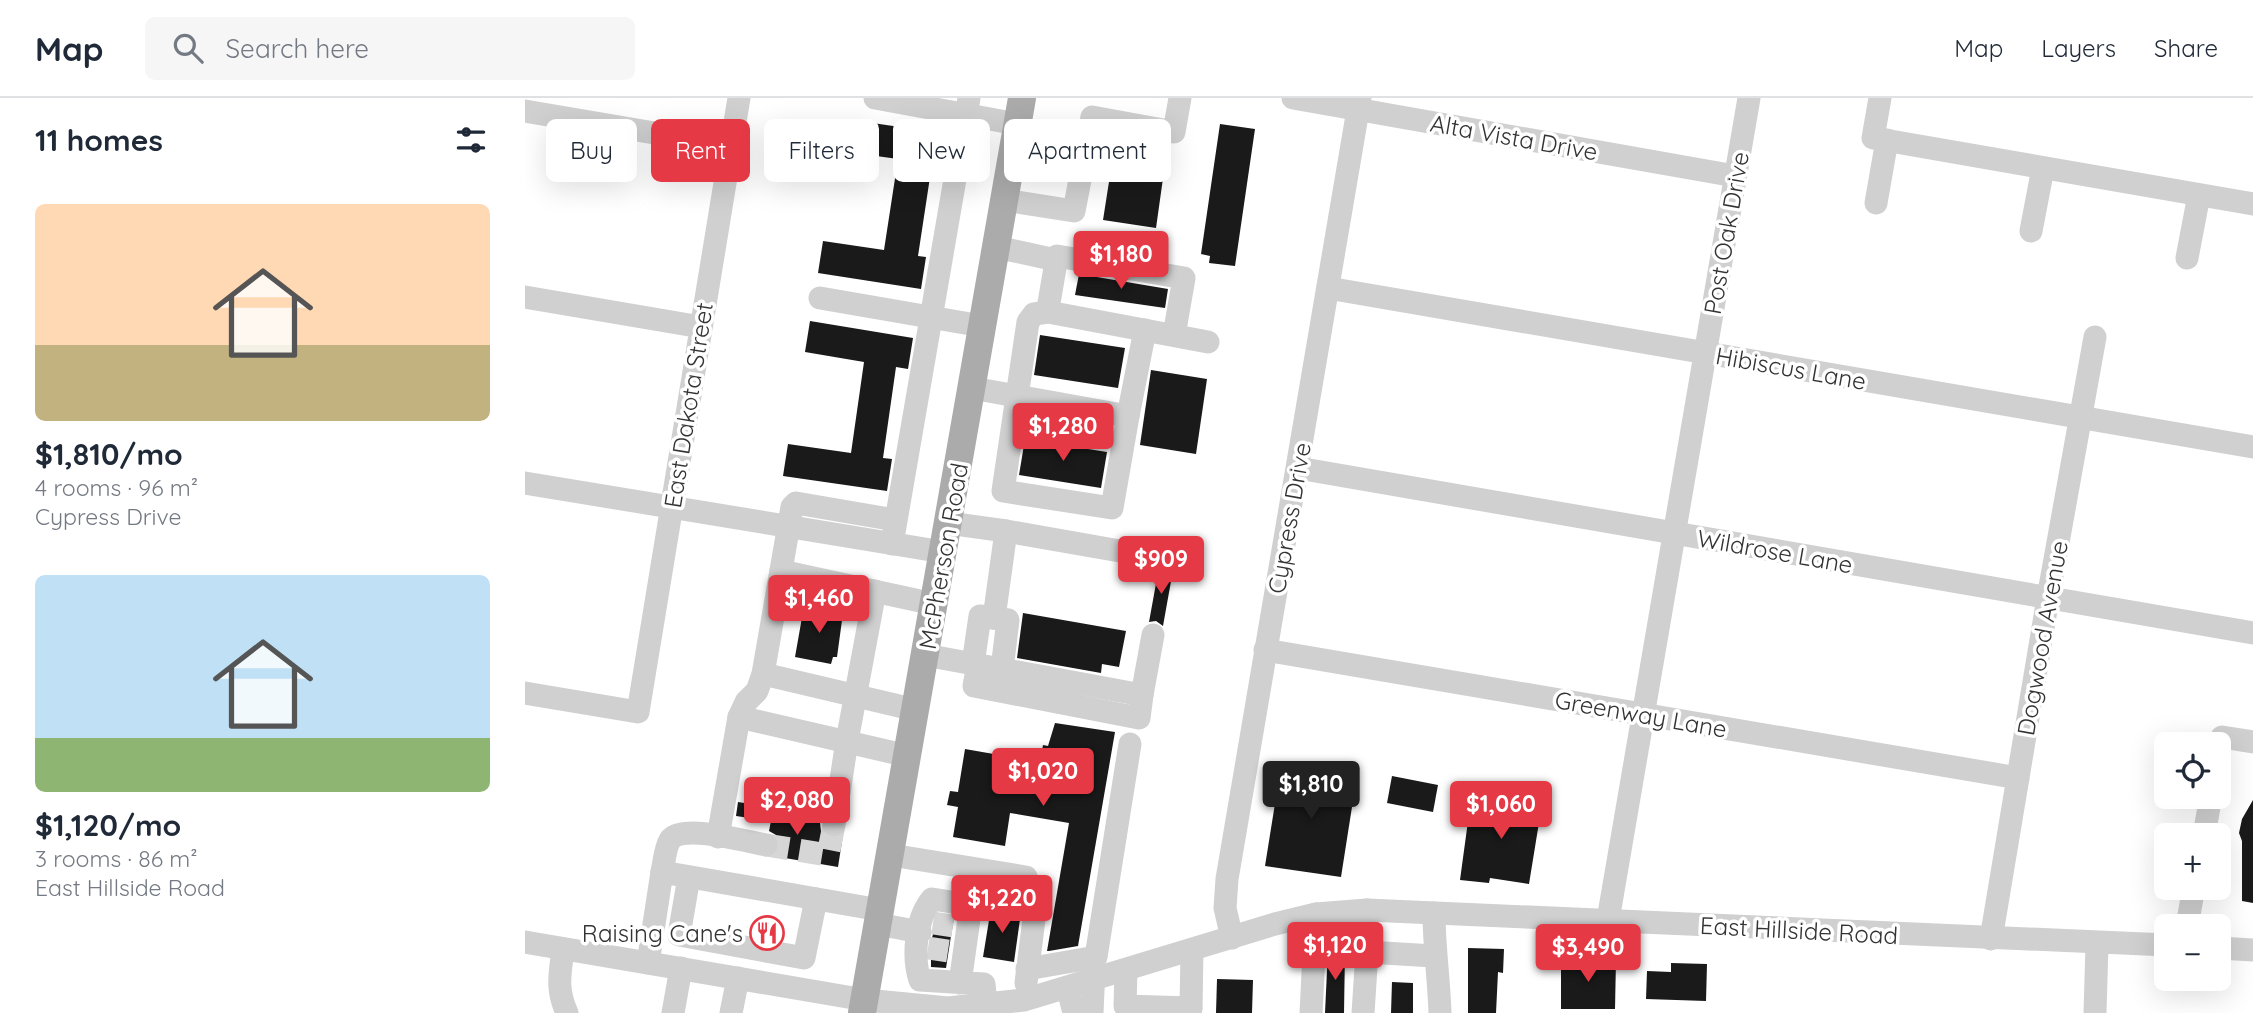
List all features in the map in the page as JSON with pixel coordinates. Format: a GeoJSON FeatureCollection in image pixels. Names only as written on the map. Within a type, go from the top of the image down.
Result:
{"type":"FeatureCollection","features":[{"type":"Feature","properties":{"kind":"main road","name":"McPherson Road"},"geometry":{"type":"LineString","coordinates":[[864,1006],[1020,111]]}},
{"type":"Feature","properties":{"kind":"street","name":"East Dakota Street"},"geometry":{"type":"LineString","coordinates":[[736,119],[739,98]]}},
{"type":"Feature","properties":{"kind":"street"},"geometry":{"type":"LineString","coordinates":[[875,98],[1020,111]]}},
{"type":"Feature","properties":{"kind":"street"},"geometry":{"type":"LineString","coordinates":[[1004,200],[1074,211],[1092,117],[1174,132],[1180,98]]}},
{"type":"Feature","properties":{"kind":"street","name":"Alta Vista Drive"},"geometry":{"type":"LineString","coordinates":[[1293,98],[1359,104],[1735,176]]}},
{"type":"Feature","properties":{"kind":"street","name":"Post Oak Drive"},"geometry":{"type":"LineString","coordinates":[[1608,920],[1749,98]]}},
{"type":"Feature","properties":{"kind":"street"},"geometry":{"type":"LineString","coordinates":[[1876,203],[1880,98]]}},
{"type":"Feature","properties":{"kind":"street","name":"Cypress Drive"},"geometry":{"type":"LineString","coordinates":[[1232,938],[1225,908],[1227,879],[1359,104]]}},
{"type":"Feature","properties":{"kind":"street"},"geometry":{"type":"LineString","coordinates":[[891,544],[967,106]]}},
{"type":"Feature","properties":{"kind":"street"},"geometry":{"type":"LineString","coordinates":[[525,111],[651,132]]}},
{"type":"Feature","properties":{"kind":"street"},"geometry":{"type":"LineString","coordinates":[[1880,139],[2253,204]]}},
{"type":"Feature","properties":{"kind":"street"},"geometry":{"type":"LineString","coordinates":[[2031,231],[2043,167]]}},
{"type":"Feature","properties":{"kind":"street","name":"East Dakota Street"},"geometry":{"type":"LineString","coordinates":[[525,693],[638,712],[725,182]]}},
{"type":"Feature","properties":{"kind":"street"},"geometry":{"type":"LineString","coordinates":[[2187,258],[2199,195]]}},
{"type":"Feature","properties":{"kind":"street"},"geometry":{"type":"LineString","coordinates":[[996,247],[1056,260]]}},
{"type":"Feature","properties":{"kind":"street"},"geometry":{"type":"LineString","coordinates":[[1049,303],[1057,256],[1184,278],[1176,324]]}},
{"type":"Feature","properties":{"kind":"street","name":"Hibiscus Lane"},"geometry":{"type":"LineString","coordinates":[[1328,288],[2253,447]]}},
{"type":"Feature","properties":{"kind":"street"},"geometry":{"type":"LineString","coordinates":[[525,297],[701,327]]}},
{"type":"Feature","properties":{"kind":"street"},"geometry":{"type":"LineString","coordinates":[[820,298],[982,326]]}},
{"type":"Feature","properties":{"kind":"street"},"geometry":{"type":"LineString","coordinates":[[1145,330],[1112,508],[1003,491],[1028,323],[1034,314],[1048,312],[1145,330],[1208,342]]}},
{"type":"Feature","properties":{"kind":"street","name":"Dogwood Avenue"},"geometry":{"type":"LineString","coordinates":[[1991,939],[2095,337]]}},
{"type":"Feature","properties":{"kind":"street"},"geometry":{"type":"LineString","coordinates":[[972,388],[1128,416]]}},
{"type":"Feature","properties":{"kind":"street","name":"Wildrose Lane"},"geometry":{"type":"LineString","coordinates":[[1298,468],[2253,633]]}},
{"type":"Feature","properties":{"kind":"street"},"geometry":{"type":"LineString","coordinates":[[525,483],[943,552]]}},
{"type":"Feature","properties":{"kind":"street"},"geometry":{"type":"LineString","coordinates":[[718,837],[739,717],[746,702],[757,691],[763,674],[792,507],[796,503],[895,520]]}},
{"type":"Feature","properties":{"kind":"street"},"geometry":{"type":"LineString","coordinates":[[949,523],[1137,554]]}},
{"type":"Feature","properties":{"kind":"street"},"geometry":{"type":"LineString","coordinates":[[994,618],[1006,531]]}},
{"type":"Feature","properties":{"kind":"street"},"geometry":{"type":"LineString","coordinates":[[781,571],[934,604]]}},
{"type":"Feature","properties":{"kind":"street"},"geometry":{"type":"LineString","coordinates":[[834,825],[875,591]]}},
{"type":"Feature","properties":{"kind":"street"},"geometry":{"type":"LineString","coordinates":[[1002,669],[1008,620],[980,617],[974,686],[1139,718],[1153,635]]}},
{"type":"Feature","properties":{"kind":"street","name":"Greenway Lane"},"geometry":{"type":"LineString","coordinates":[[1265,650],[2018,778]]}},
{"type":"Feature","properties":{"kind":"street"},"geometry":{"type":"LineString","coordinates":[[925,655],[1142,695]]}},
{"type":"Feature","properties":{"kind":"street"},"geometry":{"type":"LineString","coordinates":[[763,674],[916,710]]}},
{"type":"Feature","properties":{"kind":"street"},"geometry":{"type":"LineString","coordinates":[[739,717],[908,756]]}},
{"type":"Feature","properties":{"kind":"street"},"geometry":{"type":"LineString","coordinates":[[2231,738],[2253,742]]}},
{"type":"Feature","properties":{"kind":"street"},"geometry":{"type":"LineString","coordinates":[[1091,1013],[1094,1002],[1092,981],[1129,744]]}},
{"type":"Feature","properties":{"kind":"street"},"geometry":{"type":"LineString","coordinates":[[647,963],[662,872],[669,841],[676,834],[692,832],[767,845]]}},
{"type":"Feature","properties":{"kind":"street"},"geometry":{"type":"LineString","coordinates":[[891,855],[1026,877],[1036,903],[1024,1000]]}},
{"type":"Feature","properties":{"kind":"street"},"geometry":{"type":"LineString","coordinates":[[662,872],[816,899],[939,936],[960,983]]}},
{"type":"Feature","properties":{"kind":"street"},"geometry":{"type":"LineString","coordinates":[[689,877],[679,935],[804,958],[816,899]]}},
{"type":"Feature","properties":{"kind":"street"},"geometry":{"type":"LineString","coordinates":[[1363,1013],[1367,909]]}},
{"type":"Feature","properties":{"kind":"street","name":"East Hillside Road"},"geometry":{"type":"LineString","coordinates":[[525,942],[737,978],[864,1006],[947,1007],[1024,1000],[1316,914],[1367,909],[2154,946]]}},
{"type":"Feature","properties":{"kind":"street"},"geometry":{"type":"LineString","coordinates":[[1434,913],[1440,1009]]}},
{"type":"Feature","properties":{"kind":"street"},"geometry":{"type":"LineString","coordinates":[[1311,1013],[1316,914]]}},
{"type":"Feature","properties":{"kind":"street"},"geometry":{"type":"LineString","coordinates":[[939,936],[915,964],[919,980],[984,984],[986,1004]]}},
{"type":"Feature","properties":{"kind":"street"},"geometry":{"type":"LineString","coordinates":[[2095,1013],[2097,944]]}},
{"type":"Feature","properties":{"kind":"street"},"geometry":{"type":"LineString","coordinates":[[563,949],[558,983],[560,997],[566,1011],[588,1013]]}},
{"type":"Feature","properties":{"kind":"street"},"geometry":{"type":"LineString","coordinates":[[2231,949],[2253,950]]}},
{"type":"Feature","properties":{"kind":"street"},"geometry":{"type":"LineString","coordinates":[[1126,970],[1125,1006],[1191,1011],[1192,950]]}},
{"type":"Feature","properties":{"kind":"street"},"geometry":{"type":"LineString","coordinates":[[1367,952],[1436,966]]}},
{"type":"Feature","properties":{"kind":"street"},"geometry":{"type":"LineString","coordinates":[[1027,969],[1096,957]]}},
{"type":"Feature","properties":{"kind":"street"},"geometry":{"type":"LineString","coordinates":[[681,968],[681,1012]]}},
{"type":"Feature","properties":{"kind":"street"},"geometry":{"type":"LineString","coordinates":[[731,1013],[737,978]]}},
{"type":"Feature","properties":{"kind":"street"},"geometry":{"type":"LineString","coordinates":[[1068,989],[1074,1013]]}},
{"type":"Feature","properties":{"kind":"building"},"geometry":{"type":"Polygon","coordinates":[[[879,124],[893,126],[893,158],[879,156],[879,124]]]}},
{"type":"Feature","properties":{"kind":"building"},"geometry":{"type":"Polygon","coordinates":[[[1220,124],[1255,129],[1235,266],[1209,263],[1210,256],[1201,254],[1220,124]]]}},
{"type":"Feature","properties":{"kind":"building"},"geometry":{"type":"Polygon","coordinates":[[[894,182],[929,182],[918,256],[926,257],[921,289],[818,273],[823,241],[884,250],[894,182]]]}},
{"type":"Feature","properties":{"kind":"building"},"geometry":{"type":"Polygon","coordinates":[[[1109,182],[1162,182],[1156,228],[1103,220],[1109,182]]]}},
{"type":"Feature","properties":{"kind":"building"},"geometry":{"type":"Polygon","coordinates":[[[1079,274],[1168,289],[1165,308],[1075,295],[1079,274]]]}},
{"type":"Feature","properties":{"kind":"building"},"geometry":{"type":"Polygon","coordinates":[[[810,321],[913,338],[908,369],[896,367],[883,458],[892,459],[887,491],[783,476],[788,444],[851,453],[864,362],[805,352],[810,321]]]}},
{"type":"Feature","properties":{"kind":"building"},"geometry":{"type":"Polygon","coordinates":[[[1040,335],[1125,348],[1118,388],[1034,375],[1040,335]]]}},
{"type":"Feature","properties":{"kind":"building"},"geometry":{"type":"Polygon","coordinates":[[[1151,370],[1207,379],[1196,454],[1140,445],[1151,370]]]}},
{"type":"Feature","properties":{"kind":"building"},"geometry":{"type":"Polygon","coordinates":[[[1025,439],[1107,452],[1101,488],[1019,475],[1025,439]]]}},
{"type":"Feature","properties":{"kind":"building"},"geometry":{"type":"Polygon","coordinates":[[[1159,567],[1173,570],[1163,626],[1156,621],[1149,622],[1159,567]]]}},
{"type":"Feature","properties":{"kind":"building"},"geometry":{"type":"Polygon","coordinates":[[[804,606],[843,613],[837,657],[833,657],[831,664],[795,657],[804,606]]]}},
{"type":"Feature","properties":{"kind":"building"},"geometry":{"type":"Polygon","coordinates":[[[1023,613],[1126,631],[1119,667],[1102,664],[1101,673],[1017,658],[1023,613]]]}},
{"type":"Feature","properties":{"kind":"building"},"geometry":{"type":"Polygon","coordinates":[[[1055,723],[1115,732],[1078,946],[1047,951],[1069,823],[1010,813],[1005,846],[953,837],[958,807],[947,805],[950,791],[958,792],[965,749],[1040,762],[1043,745],[1048,746],[1055,723]]]}},
{"type":"Feature","properties":{"kind":"building"},"geometry":{"type":"Polygon","coordinates":[[[1281,766],[1357,775],[1341,877],[1265,866],[1281,766]]]}},
{"type":"Feature","properties":{"kind":"building"},"geometry":{"type":"Polygon","coordinates":[[[1392,776],[1438,785],[1433,812],[1387,803],[1392,776]]]}},
{"type":"Feature","properties":{"kind":"building"},"geometry":{"type":"Polygon","coordinates":[[[1471,799],[1510,804],[1511,799],[1542,804],[1529,884],[1490,878],[1489,883],[1460,880],[1471,799]]]}},
{"type":"Feature","properties":{"kind":"building"},"geometry":{"type":"Polygon","coordinates":[[[2253,800],[2253,903],[2242,901],[2242,841],[2239,833],[2242,819],[2253,800]]]}},
{"type":"Feature","properties":{"kind":"building"},"geometry":{"type":"Polygon","coordinates":[[[738,802],[775,808],[774,815],[820,823],[821,831],[831,839],[843,835],[838,867],[773,856],[780,848],[776,835],[769,831],[771,821],[736,816],[738,802]]]}},
{"type":"Feature","properties":{"kind":"building"},"geometry":{"type":"Polygon","coordinates":[[[991,908],[1021,912],[1014,962],[983,957],[991,908]]]}},
{"type":"Feature","properties":{"kind":"building"},"geometry":{"type":"Polygon","coordinates":[[[939,914],[954,917],[946,968],[931,967],[931,941],[939,914]]]}},
{"type":"Feature","properties":{"kind":"building"},"geometry":{"type":"Polygon","coordinates":[[[1468,948],[1504,949],[1503,973],[1498,972],[1496,1013],[1468,1013],[1468,948]]]}},
{"type":"Feature","properties":{"kind":"building"},"geometry":{"type":"Polygon","coordinates":[[[1328,950],[1345,950],[1344,1013],[1325,1013],[1328,950]]]}},
{"type":"Feature","properties":{"kind":"building"},"geometry":{"type":"Polygon","coordinates":[[[1561,959],[1616,959],[1615,1009],[1561,1009],[1561,959]]]}},
{"type":"Feature","properties":{"kind":"building"},"geometry":{"type":"Polygon","coordinates":[[[1671,963],[1707,964],[1706,1001],[1646,999],[1647,971],[1671,972],[1671,963]]]}},
{"type":"Feature","properties":{"kind":"building"},"geometry":{"type":"Polygon","coordinates":[[[1217,979],[1253,980],[1252,1013],[1216,1013],[1217,979]]]}},
{"type":"Feature","properties":{"kind":"building"},"geometry":{"type":"Polygon","coordinates":[[[1392,982],[1413,983],[1413,1013],[1391,1013],[1392,982]]]}},
{"type":"Feature","properties":{"kind":"tunnel"},"geometry":{"type":"LineString","coordinates":[[766,845],[828,855],[834,825]]}},
{"type":"Feature","properties":{"kind":"tunnel"},"geometry":{"type":"LineString","coordinates":[[933,923],[953,926]]}},
{"type":"Feature","properties":{"kind":"tunnel"},"geometry":{"type":"LineString","coordinates":[[928,948],[948,951]]}},
{"type":"Feature","properties":{"kind":"place","name":"Raising Cane's"},"geometry":{"type":"Point","coordinates":[767,933]}}]}
